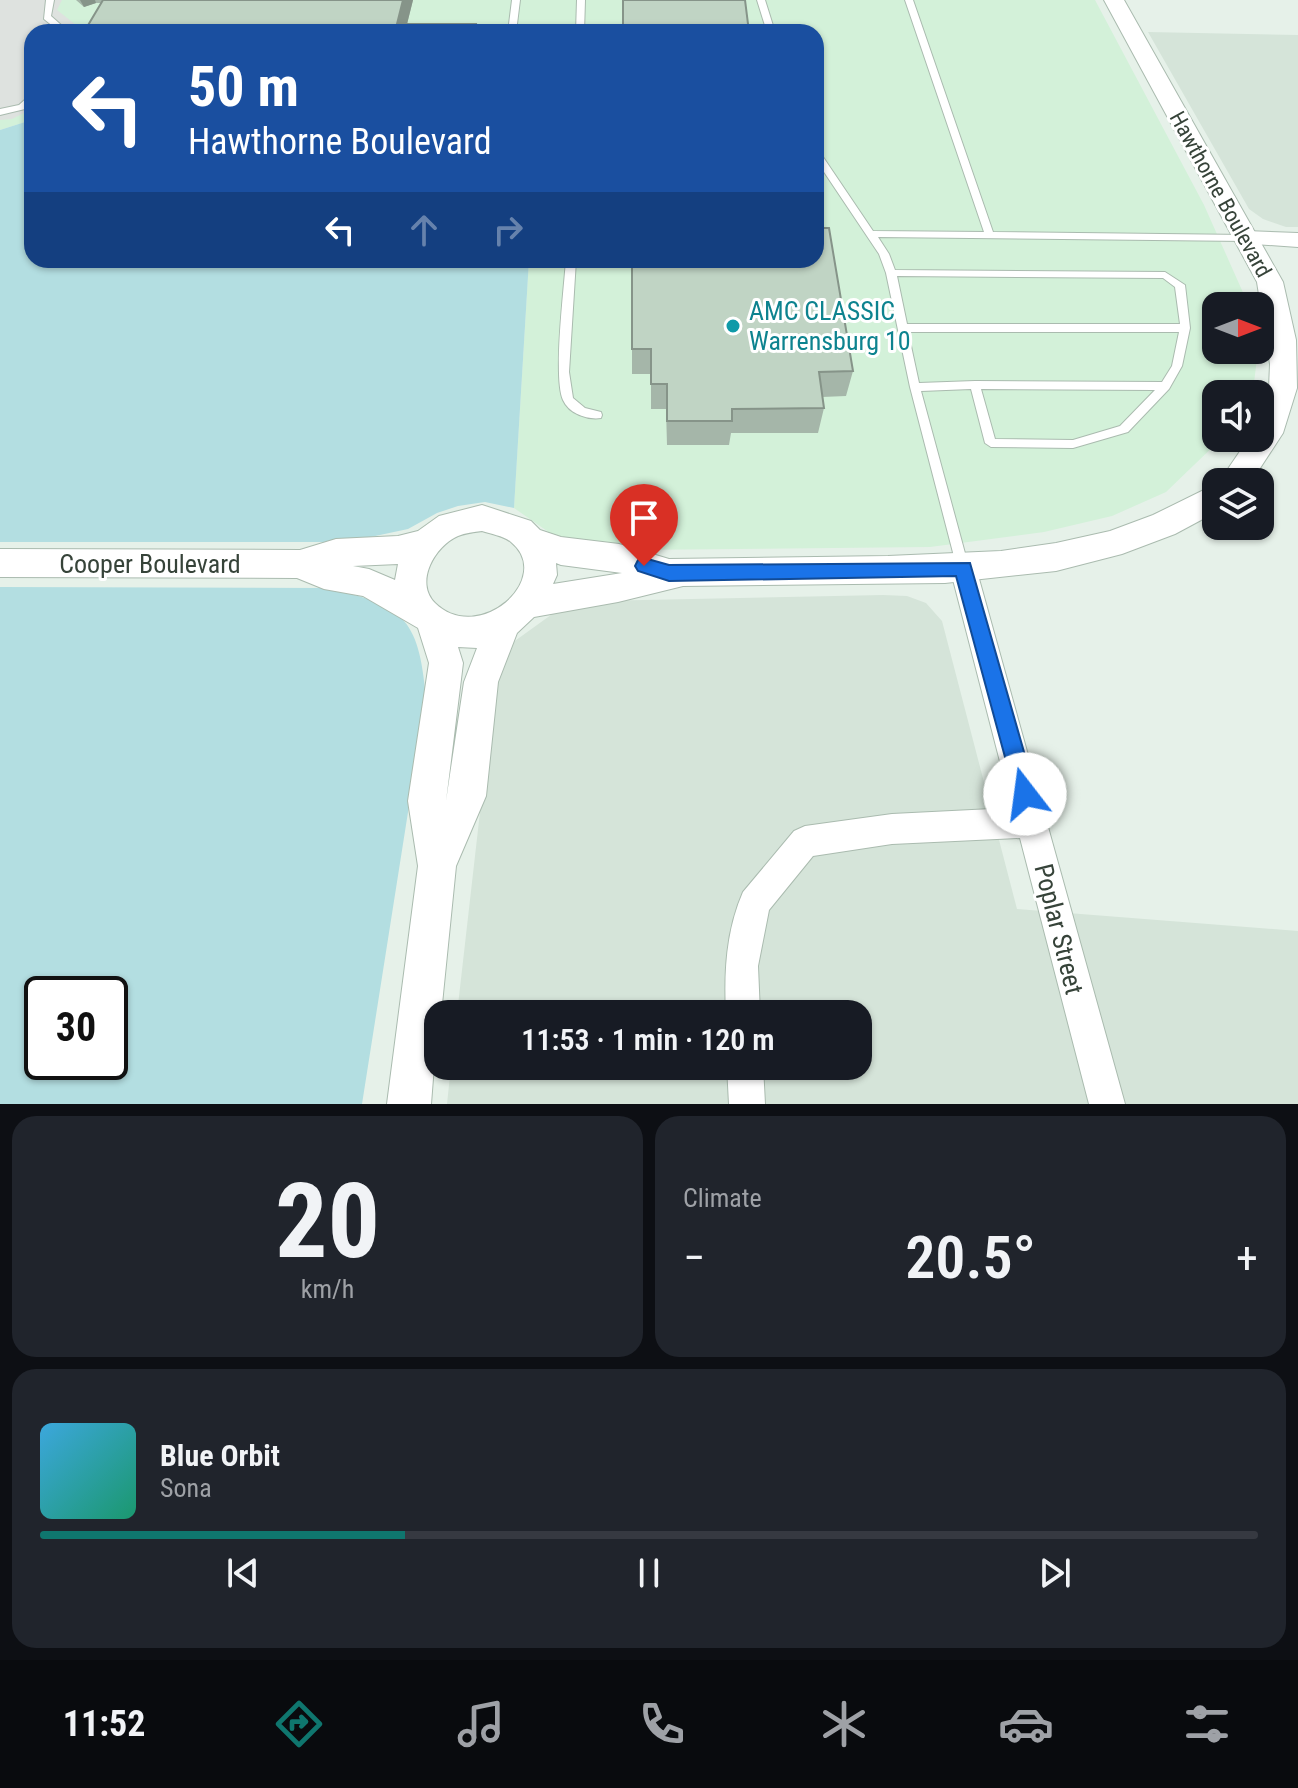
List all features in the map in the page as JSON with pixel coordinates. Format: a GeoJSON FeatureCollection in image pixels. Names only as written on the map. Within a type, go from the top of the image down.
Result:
{"type":"FeatureCollection","features":[{"type":"Feature","properties":{"kind":"street","name":"Hawthorne Boulevard"},"geometry":{"type":"LineString","coordinates":[[1114,0],[1270,282],[1290,341],[1285,361],[1282,404],[1256,456],[1246,468]]}},
{"type":"Feature","properties":{"kind":"street"},"geometry":{"type":"LineString","coordinates":[[1246,238],[1298,240]]}},
{"type":"Feature","properties":{"kind":"street"},"geometry":{"type":"LineString","coordinates":[[427,616],[465,632],[484,630],[555,596],[617,588],[669,573],[963,568],[1057,559],[1122,543],[1184,517],[1202,506]]}},
{"type":"Feature","properties":{"kind":"street"},"geometry":{"type":"LineString","coordinates":[[409,1104],[437,866],[427,801],[446,663],[427,616],[413,596],[410,578],[415,559],[426,542],[442,529],[461,521],[482,518],[502,521],[519,529],[533,541],[561,551],[619,558],[669,573]]}},
{"type":"Feature","properties":{"kind":"street"},"geometry":{"type":"LineString","coordinates":[[437,866],[467,796],[481,682],[515,614],[537,589],[541,572],[533,541]]}},
{"type":"Feature","properties":{"kind":"street","name":"Cooper Boulevard"},"geometry":{"type":"LineString","coordinates":[[0,563],[300,564],[336,553],[398,550],[426,542]]}},
{"type":"Feature","properties":{"kind":"street","name":"Cooper Boulevard"},"geometry":{"type":"LineString","coordinates":[[300,564],[324,575],[369,583],[427,616]]}},
{"type":"Feature","properties":{"kind":"street","name":"Poplar Street"},"geometry":{"type":"LineString","coordinates":[[963,568],[1107,1104]]}},
{"type":"Feature","properties":{"kind":"street"},"geometry":{"type":"LineString","coordinates":[[742,1000],[741,966],[754,903],[805,842],[892,829],[1033,822]]}},
{"type":"Feature","properties":{"kind":"street"},"geometry":{"type":"LineString","coordinates":[[746,1080],[747,1104]]}},
{"type":"Feature","properties":{"kind":"lane"},"geometry":{"type":"LineString","coordinates":[[50,0],[47,17],[55,24]]}},
{"type":"Feature","properties":{"kind":"lane"},"geometry":{"type":"LineString","coordinates":[[513,24],[516,0]]}},
{"type":"Feature","properties":{"kind":"lane"},"geometry":{"type":"LineString","coordinates":[[580,24],[581,0]]}},
{"type":"Feature","properties":{"kind":"lane"},"geometry":{"type":"LineString","coordinates":[[761,0],[768,24]]}},
{"type":"Feature","properties":{"kind":"lane"},"geometry":{"type":"LineString","coordinates":[[909,0],[989,234]]}},
{"type":"Feature","properties":{"kind":"lane"},"geometry":{"type":"LineString","coordinates":[[0,112],[24,105]]}},
{"type":"Feature","properties":{"kind":"lane"},"geometry":{"type":"LineString","coordinates":[[824,168],[884,254],[891,273],[915,387],[963,568]]}},
{"type":"Feature","properties":{"kind":"lane"},"geometry":{"type":"LineString","coordinates":[[870,234],[1180,240],[1246,238]]}},
{"type":"Feature","properties":{"kind":"lane"},"geometry":{"type":"LineString","coordinates":[[570,268],[564,372],[568,400],[582,412],[597,415]]}},
{"type":"Feature","properties":{"kind":"lane"},"geometry":{"type":"LineString","coordinates":[[891,273],[1165,275],[1180,285],[1185,328],[1177,366],[1165,386],[1124,429],[1073,444],[991,443],[975,385]]}},
{"type":"Feature","properties":{"kind":"lane"},"geometry":{"type":"LineString","coordinates":[[902,328],[1185,328]]}},
{"type":"Feature","properties":{"kind":"lane"},"geometry":{"type":"LineString","coordinates":[[915,387],[1165,386]]}},
{"type":"Feature","properties":{"kind":"shaded area"},"geometry":{"type":"Polygon","coordinates":[[[0,0],[1095,0],[1204,205],[1243,292],[1202,292],[1202,364],[1256,364],[1254,380],[1202,380],[1202,452],[1207,452],[1166,492],[1112,516],[1044,532],[930,547],[625,550],[560,540],[514,508],[529,268],[824,268],[824,24],[24,24],[24,122],[0,130],[0,0]]]}},
{"type":"Feature","properties":{"kind":"shaded area"},"geometry":{"type":"Polygon","coordinates":[[[0,0],[62,0],[57,10],[75,24],[24,24],[24,113],[0,120],[0,0]]]}},
{"type":"Feature","properties":{"kind":"shaded area"},"geometry":{"type":"Polygon","coordinates":[[[1148,32],[1298,35],[1298,227],[1286,227],[1263,219],[1249,209],[1148,32]]]}},
{"type":"Feature","properties":{"kind":"shaded area"},"geometry":{"type":"Polygon","coordinates":[[[24,122],[24,268],[529,268],[514,508],[485,502],[458,506],[437,513],[408,529],[347,542],[0,542],[0,130],[24,122]]]}},
{"type":"Feature","properties":{"kind":"shaded area"},"geometry":{"type":"Polygon","coordinates":[[[0,587],[324,588],[372,600],[402,618],[418,648],[426,698],[362,1104],[0,1104],[0,587]]]}},
{"type":"Feature","properties":{"kind":"shaded area"},"geometry":{"type":"Polygon","coordinates":[[[883,595],[907,596],[926,603],[942,621],[1017,909],[1298,931],[1298,1104],[447,1104],[450,1080],[872,1080],[872,1000],[459,1000],[493,698],[501,666],[512,643],[562,607],[595,601],[883,595]]]}},
{"type":"Feature","properties":{"kind":"building"},"geometry":{"type":"Polygon","coordinates":[[[103,0],[403,0],[397,24],[89,24],[103,0]]]}},
{"type":"Feature","properties":{"kind":"building"},"geometry":{"type":"Polygon","coordinates":[[[623,0],[745,0],[748,24],[623,24],[623,0]]]}},
{"type":"Feature","properties":{"kind":"building","name":"AMC CLASSIC Warrensburg 10"},"geometry":{"type":"Polygon","coordinates":[[[824,228],[829,228],[853,371],[819,372],[824,408],[732,409],[732,421],[667,421],[667,384],[651,384],[651,349],[632,349],[632,268],[824,268],[824,228]]]}},
{"type":"Feature","properties":{"kind":"place","name":"AMC CLASSIC Warrensburg 10"},"geometry":{"type":"Point","coordinates":[733,326]}},
{"type":"Feature","properties":{"kind":"route"},"geometry":{"type":"LineString","coordinates":[[644,566],[669,573],[963,568],[1025,794]]}}]}
